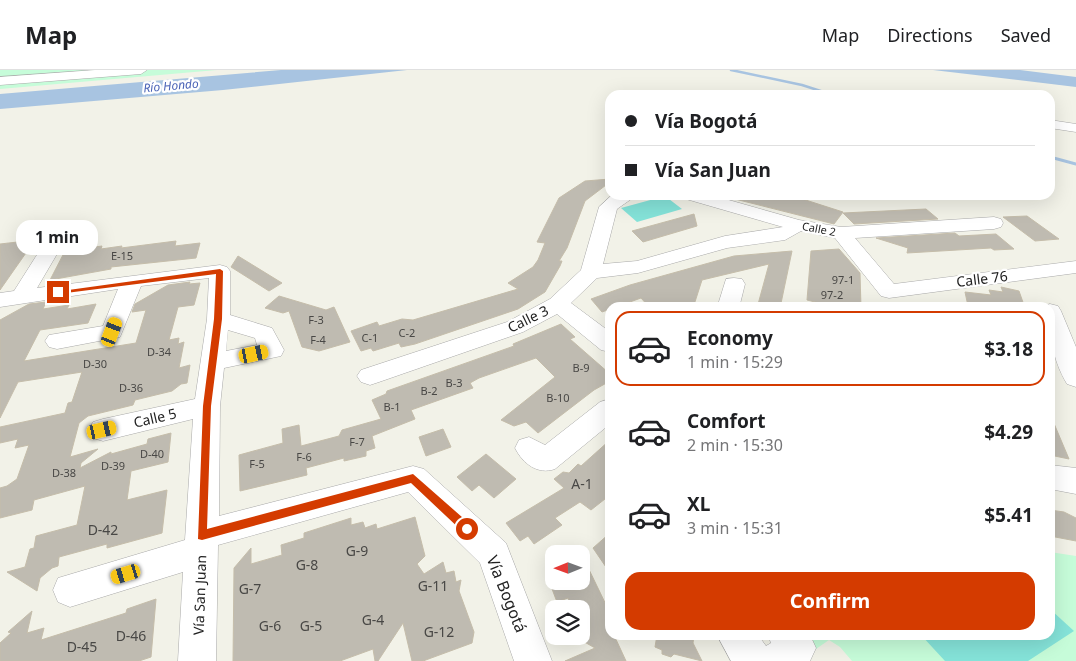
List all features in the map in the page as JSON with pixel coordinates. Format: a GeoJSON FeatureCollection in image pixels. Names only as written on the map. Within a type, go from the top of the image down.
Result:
{"type":"FeatureCollection","features":[{"type":"Feature","properties":{"kind":"street"},"geometry":{"type":"LineString","coordinates":[[0,81],[141,70]]}},
{"type":"Feature","properties":{"kind":"street"},"geometry":{"type":"LineString","coordinates":[[591,272],[608,208],[617,200]]}},
{"type":"Feature","properties":{"kind":"street"},"geometry":{"type":"LineString","coordinates":[[710,200],[797,225]]}},
{"type":"Feature","properties":{"kind":"street","name":"Calle 2"},"geometry":{"type":"LineString","coordinates":[[591,272],[638,267],[725,242],[785,234],[797,225],[841,233],[995,223]]}},
{"type":"Feature","properties":{"kind":"street"},"geometry":{"type":"LineString","coordinates":[[841,233],[889,299]]}},
{"type":"Feature","properties":{"kind":"street"},"geometry":{"type":"LineString","coordinates":[[10,299],[47,254]]}},
{"type":"Feature","properties":{"kind":"street","name":"Calle 76"},"geometry":{"type":"LineString","coordinates":[[889,299],[1035,272],[1076,267]]}},
{"type":"Feature","properties":{"kind":"street","name":"Vía San Juan"},"geometry":{"type":"LineString","coordinates":[[10,299],[132,281],[220,271],[218,319],[207,406],[197,661]]}},
{"type":"Feature","properties":{"kind":"street","name":"Calle 3"},"geometry":{"type":"LineString","coordinates":[[370,376],[515,327],[558,304],[591,272]]}},
{"type":"Feature","properties":{"kind":"street"},"geometry":{"type":"LineString","coordinates":[[1035,272],[1046,302]]}},
{"type":"Feature","properties":{"kind":"street"},"geometry":{"type":"LineString","coordinates":[[57,341],[112,332],[132,281]]}},
{"type":"Feature","properties":{"kind":"street"},"geometry":{"type":"LineString","coordinates":[[730,302],[734,284]]}},
{"type":"Feature","properties":{"kind":"street"},"geometry":{"type":"LineString","coordinates":[[558,304],[605,340]]}},
{"type":"Feature","properties":{"kind":"street"},"geometry":{"type":"LineString","coordinates":[[213,362],[272,350],[264,333],[218,319]]}},
{"type":"Feature","properties":{"kind":"street"},"geometry":{"type":"LineString","coordinates":[[1055,324],[1076,378]]}},
{"type":"Feature","properties":{"kind":"street","name":"Calle 5"},"geometry":{"type":"LineString","coordinates":[[102,430],[207,406]]}},
{"type":"Feature","properties":{"kind":"street"},"geometry":{"type":"LineString","coordinates":[[529,448],[545,461],[605,413]]}},
{"type":"Feature","properties":{"kind":"street","name":"Vía Bogotá"},"geometry":{"type":"LineString","coordinates":[[202,543],[413,478],[494,554],[533,661]]}},
{"type":"Feature","properties":{"kind":"street"},"geometry":{"type":"LineString","coordinates":[[1055,478],[1076,481]]}},
{"type":"Feature","properties":{"kind":"street"},"geometry":{"type":"LineString","coordinates":[[70,590],[202,543]]}},
{"type":"Feature","properties":{"kind":"street"},"geometry":{"type":"LineString","coordinates":[[739,640],[754,661]]}},
{"type":"Feature","properties":{"kind":"street"},"geometry":{"type":"LineString","coordinates":[[777,661],[797,648],[790,640]]}},
{"type":"Feature","properties":{"kind":"green space"},"geometry":{"type":"Polygon","coordinates":[[[0,70],[217,70],[0,89],[0,70]]]}},
{"type":"Feature","properties":{"kind":"green space"},"geometry":{"type":"Polygon","coordinates":[[[1055,553],[1076,556],[1076,661],[852,661],[840,647],[829,640],[1055,640],[1055,553]]]}},
{"type":"Feature","properties":{"kind":"green space"},"geometry":{"type":"Polygon","coordinates":[[[809,640],[829,640],[816,649],[809,640]]]}},
{"type":"Feature","properties":{"kind":"shaded area"},"geometry":{"type":"Polygon","coordinates":[[[650,200],[670,200],[682,209],[637,222],[621,208],[650,200]]]}},
{"type":"Feature","properties":{"kind":"shaded area"},"geometry":{"type":"Polygon","coordinates":[[[1055,614],[1074,631],[1028,661],[945,661],[926,640],[1055,640],[1055,614]]]}},
{"type":"Feature","properties":{"kind":"water","name":"Río Hondo"},"geometry":{"type":"Polygon","coordinates":[[[281,70],[407,70],[223,90],[0,109],[0,94],[281,70]]]}},
{"type":"Feature","properties":{"kind":"water"},"geometry":{"type":"Polygon","coordinates":[[[933,70],[1020,70],[1076,77],[1076,87],[933,70]]]}},
{"type":"Feature","properties":{"kind":"building"},"geometry":{"type":"Polygon","coordinates":[[[605,179],[605,186],[585,201],[567,248],[559,261],[562,261],[560,266],[545,292],[518,309],[415,344],[401,347],[399,343],[373,351],[371,348],[361,351],[351,331],[377,322],[379,326],[402,319],[413,320],[518,289],[508,283],[533,267],[538,260],[545,243],[537,242],[559,198],[585,181],[605,179]]]}},
{"type":"Feature","properties":{"kind":"building"},"geometry":{"type":"Polygon","coordinates":[[[739,200],[806,200],[843,212],[834,224],[739,200]]]}},
{"type":"Feature","properties":{"kind":"building"},"geometry":{"type":"Polygon","coordinates":[[[926,209],[938,219],[854,224],[843,213],[926,209]]]}},
{"type":"Feature","properties":{"kind":"building"},"geometry":{"type":"Polygon","coordinates":[[[694,214],[697,226],[643,242],[632,231],[694,214]]]}},
{"type":"Feature","properties":{"kind":"building"},"geometry":{"type":"Polygon","coordinates":[[[1027,216],[1059,239],[1035,241],[1003,217],[1027,216]]]}},
{"type":"Feature","properties":{"kind":"building"},"geometry":{"type":"Polygon","coordinates":[[[955,233],[959,236],[996,234],[1014,249],[994,250],[991,248],[907,253],[908,248],[876,238],[955,233]]]}},
{"type":"Feature","properties":{"kind":"building"},"geometry":{"type":"Polygon","coordinates":[[[35,240],[0,290],[0,244],[35,240]]]}},
{"type":"Feature","properties":{"kind":"building"},"geometry":{"type":"Polygon","coordinates":[[[176,241],[175,246],[200,243],[196,258],[111,267],[111,269],[50,280],[65,251],[102,246],[101,249],[122,246],[121,248],[176,241]]]}},
{"type":"Feature","properties":{"kind":"building"},"geometry":{"type":"Polygon","coordinates":[[[839,249],[860,273],[861,302],[815,302],[807,300],[811,251],[839,249]]]}},
{"type":"Feature","properties":{"kind":"building"},"geometry":{"type":"Polygon","coordinates":[[[792,251],[781,302],[759,302],[769,264],[702,280],[695,302],[645,302],[641,298],[630,302],[605,302],[605,311],[602,312],[591,299],[630,285],[734,256],[792,251]]]}},
{"type":"Feature","properties":{"kind":"building"},"geometry":{"type":"Polygon","coordinates":[[[238,256],[282,283],[269,291],[231,267],[238,256]]]}},
{"type":"Feature","properties":{"kind":"building"},"geometry":{"type":"Polygon","coordinates":[[[190,282],[189,284],[200,283],[194,305],[178,307],[169,340],[179,338],[178,344],[184,342],[179,368],[190,365],[187,383],[181,384],[172,391],[135,400],[133,405],[88,416],[79,423],[70,457],[98,449],[81,463],[80,468],[111,452],[111,454],[147,444],[148,439],[171,433],[168,462],[131,471],[127,500],[167,490],[162,533],[107,548],[107,544],[59,557],[58,566],[52,568],[40,578],[37,591],[7,572],[25,567],[30,549],[34,548],[36,536],[77,525],[85,486],[34,500],[32,510],[0,518],[0,488],[7,486],[17,479],[29,445],[15,448],[18,439],[0,443],[0,427],[65,413],[68,403],[72,402],[82,372],[18,382],[0,418],[0,320],[29,304],[46,302],[43,309],[69,305],[67,309],[96,304],[88,323],[40,330],[24,361],[136,343],[146,310],[132,312],[135,304],[168,285],[190,282]]]}},
{"type":"Feature","properties":{"kind":"building"},"geometry":{"type":"Polygon","coordinates":[[[1001,287],[1019,291],[1023,302],[967,302],[965,292],[991,295],[989,290],[1003,292],[1001,287]]]}},
{"type":"Feature","properties":{"kind":"building"},"geometry":{"type":"Polygon","coordinates":[[[279,296],[326,310],[334,307],[350,342],[319,351],[302,347],[289,311],[283,313],[265,308],[279,296]]]}},
{"type":"Feature","properties":{"kind":"building"},"geometry":{"type":"Polygon","coordinates":[[[561,324],[575,337],[570,339],[605,370],[605,384],[594,390],[538,433],[526,422],[514,426],[501,420],[555,377],[536,358],[479,378],[470,383],[473,388],[411,410],[415,419],[372,436],[375,448],[366,451],[366,456],[344,461],[344,458],[306,468],[307,475],[240,491],[239,455],[283,443],[282,429],[299,425],[301,446],[339,436],[342,430],[381,419],[372,400],[386,394],[387,391],[514,346],[513,344],[561,324]]]}},
{"type":"Feature","properties":{"kind":"building"},"geometry":{"type":"Polygon","coordinates":[[[1055,426],[1069,459],[1055,456],[1055,426]]]}},
{"type":"Feature","properties":{"kind":"building"},"geometry":{"type":"Polygon","coordinates":[[[443,429],[451,447],[426,456],[419,437],[443,429]]]}},
{"type":"Feature","properties":{"kind":"building"},"geometry":{"type":"Polygon","coordinates":[[[605,444],[605,499],[591,510],[580,502],[555,518],[562,525],[534,544],[528,536],[520,541],[506,523],[564,488],[554,479],[563,472],[569,473],[578,464],[581,466],[605,444]]]}},
{"type":"Feature","properties":{"kind":"building"},"geometry":{"type":"Polygon","coordinates":[[[486,454],[516,479],[494,498],[479,485],[472,491],[457,477],[486,454]]]}},
{"type":"Feature","properties":{"kind":"building"},"geometry":{"type":"Polygon","coordinates":[[[1055,511],[1064,512],[1076,518],[1076,541],[1055,537],[1055,511]]]}},
{"type":"Feature","properties":{"kind":"building"},"geometry":{"type":"Polygon","coordinates":[[[415,517],[425,556],[417,564],[424,574],[443,562],[446,573],[454,571],[456,582],[461,580],[459,591],[474,632],[472,643],[423,661],[412,661],[403,623],[378,661],[375,661],[373,649],[340,661],[233,661],[234,568],[251,548],[251,564],[282,555],[281,545],[304,538],[304,533],[351,518],[351,525],[363,522],[365,528],[376,524],[377,529],[415,517]]]}},
{"type":"Feature","properties":{"kind":"building"},"geometry":{"type":"Polygon","coordinates":[[[605,537],[605,566],[593,548],[605,537]]]}},
{"type":"Feature","properties":{"kind":"building"},"geometry":{"type":"Polygon","coordinates":[[[590,572],[605,603],[605,640],[616,640],[626,661],[565,661],[595,648],[590,645],[590,600],[569,600],[568,598],[556,600],[552,590],[590,590],[590,572]]]}},
{"type":"Feature","properties":{"kind":"building"},"geometry":{"type":"Polygon","coordinates":[[[156,599],[151,657],[139,661],[0,661],[0,643],[11,633],[8,632],[32,611],[27,633],[44,628],[41,640],[126,613],[127,609],[156,599]]]}},
{"type":"Feature","properties":{"kind":"building"},"geometry":{"type":"Polygon","coordinates":[[[656,640],[693,640],[702,661],[674,654],[671,657],[662,654],[662,650],[655,647],[656,640]]]}},
{"type":"Feature","properties":{"kind":"waterway"},"geometry":{"type":"LineString","coordinates":[[731,70],[818,90]]}},
{"type":"Feature","properties":{"kind":"waterway"},"geometry":{"type":"LineString","coordinates":[[1055,158],[1076,164]]}},
{"type":"Feature","properties":{"kind":"route"},"geometry":{"type":"LineString","coordinates":[[58,292],[220,271],[218,319],[207,406],[202,535],[413,478],[467,529]]}}]}
